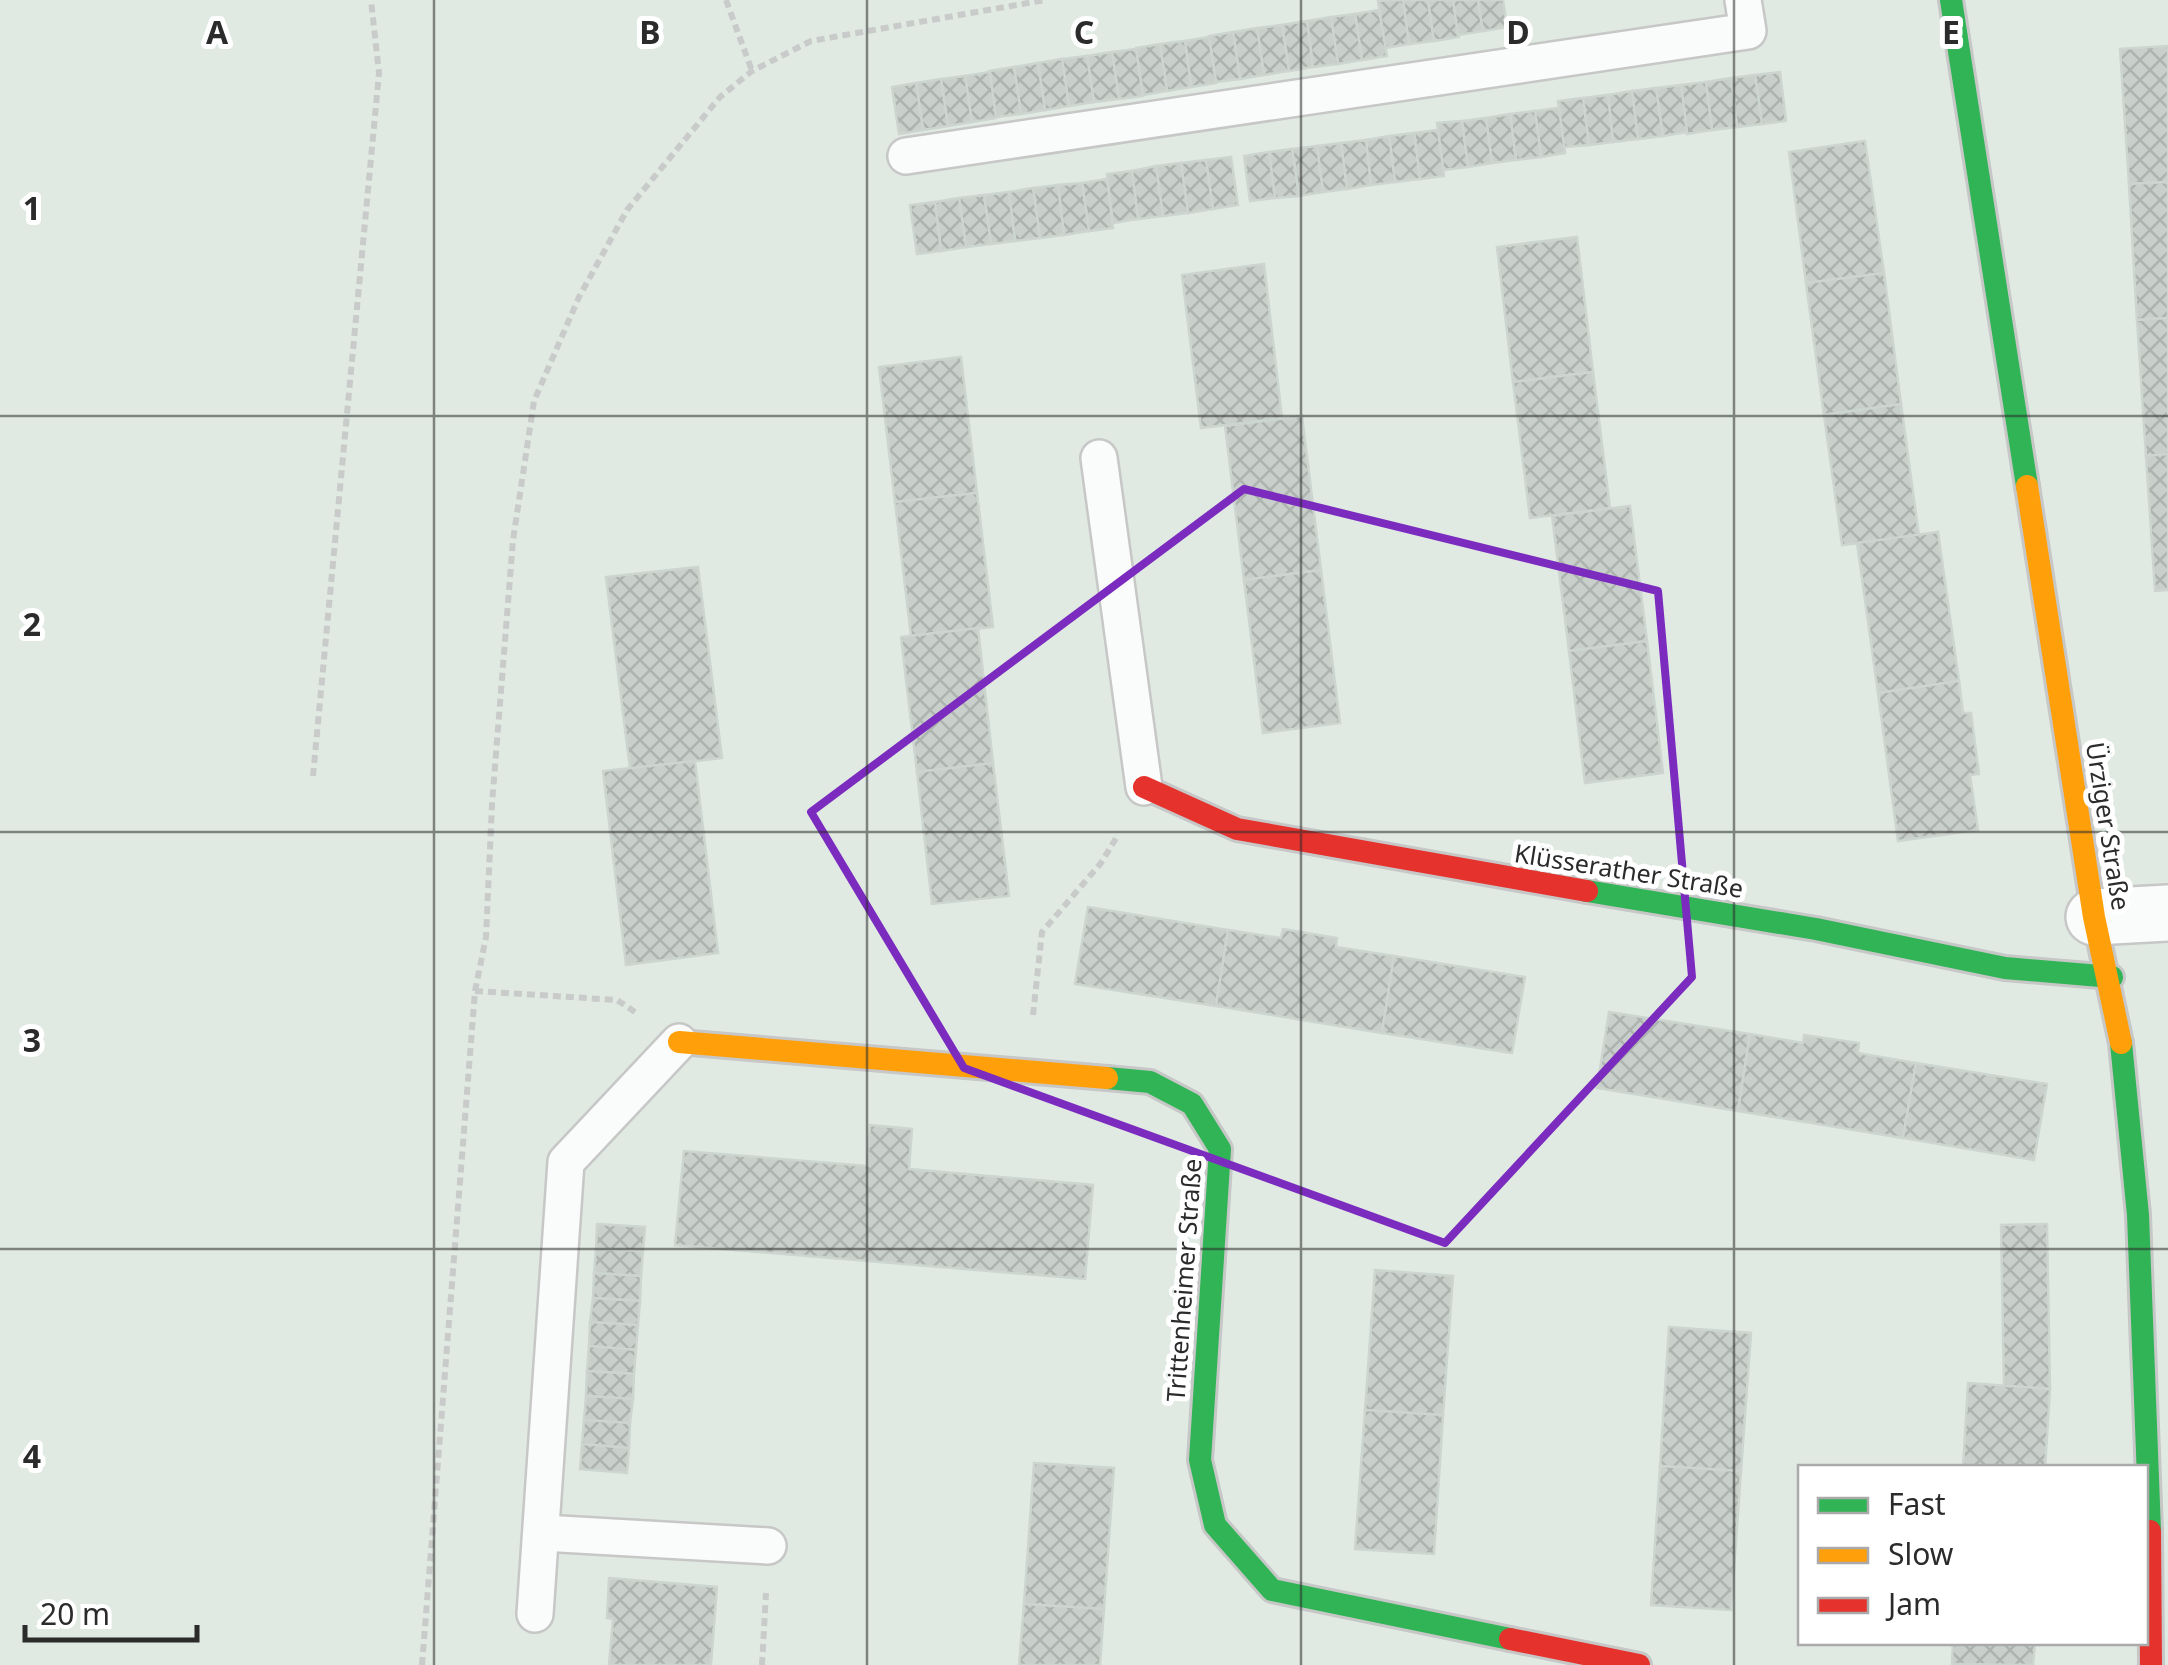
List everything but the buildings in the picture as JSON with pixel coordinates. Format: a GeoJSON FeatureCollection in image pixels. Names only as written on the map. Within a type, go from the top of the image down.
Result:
{"type":"FeatureCollection","features":[{"type":"Feature","properties":{"kind":"street","name":"Ürziger Straße"},"geometry":{"type":"LineString","coordinates":[[1951,0],[2094,916],[2112,977],[2137,1188],[2160,1556],[2151,1665]]}},
{"type":"Feature","properties":{"kind":"street","name":"Klüsserather Straße"},"geometry":{"type":"LineString","coordinates":[[1144,787],[1237,828],[1418,863],[1816,930],[2005,968],[2112,977]]}},
{"type":"Feature","properties":{"kind":"street"},"geometry":{"type":"LineString","coordinates":[[2094,916],[2168,913]]}},
{"type":"Feature","properties":{"kind":"street","name":"Trittenheimer Straße"},"geometry":{"type":"LineString","coordinates":[[679,1042],[1150,1082],[1192,1104],[1220,1150],[1200,1460],[1215,1525],[1272,1590],[1639,1665]]}},
{"type":"Feature","properties":{"kind":"lane"},"geometry":{"type":"LineString","coordinates":[[906,156],[1748,30],[1743,0]]}},
{"type":"Feature","properties":{"kind":"lane"},"geometry":{"type":"LineString","coordinates":[[1099,458],[1144,787]]}},
{"type":"Feature","properties":{"kind":"lane"},"geometry":{"type":"LineString","coordinates":[[535,1614],[566,1162],[679,1042]]}},
{"type":"Feature","properties":{"kind":"lane"},"geometry":{"type":"LineString","coordinates":[[543,1533],[768,1546]]}},
{"type":"Feature","properties":{"kind":"path"},"geometry":{"type":"LineString","coordinates":[[313,776],[379,72],[372,0]]}},
{"type":"Feature","properties":{"kind":"path"},"geometry":{"type":"LineString","coordinates":[[726,0],[752,71]]}},
{"type":"Feature","properties":{"kind":"path"},"geometry":{"type":"LineString","coordinates":[[422,1665],[476,992],[486,937],[492,804],[513,540],[534,401],[579,297],[627,210],[691,129],[720,97],[752,71],[811,40],[1044,0]]}},
{"type":"Feature","properties":{"kind":"path"},"geometry":{"type":"LineString","coordinates":[[1027,1071],[1042,932],[1102,864],[1144,787]]}},
{"type":"Feature","properties":{"kind":"path"},"geometry":{"type":"LineString","coordinates":[[476,992],[617,1000],[679,1042]]}},
{"type":"Feature","properties":{"kind":"path"},"geometry":{"type":"LineString","coordinates":[[762,1665],[768,1546]]}},
{"type":"Feature","properties":{"kind":"highlighted area"},"geometry":{"type":"Polygon","coordinates":[[[1244,489],[1658,591],[1692,977],[1445,1243],[964,1068],[811,812],[1244,489]]]}},
{"type":"Feature","properties":{"kind":"traffic: fast"},"geometry":{"type":"LineString","coordinates":[[1951,0],[2027,486]]}},
{"type":"Feature","properties":{"kind":"traffic: fast"},"geometry":{"type":"LineString","coordinates":[[1587,891],[1816,929],[2005,968],[2112,977]]}},
{"type":"Feature","properties":{"kind":"traffic: fast"},"geometry":{"type":"LineString","coordinates":[[2121,1043],[2138,1215],[2147,1465]]}},
{"type":"Feature","properties":{"kind":"traffic: fast"},"geometry":{"type":"LineString","coordinates":[[1107,1078],[1150,1082],[1192,1104],[1220,1149],[1200,1460],[1215,1525],[1272,1590],[1510,1639]]}},
{"type":"Feature","properties":{"kind":"traffic: fast"},"geometry":{"type":"LineString","coordinates":[[2148,1478],[2150,1531]]}},
{"type":"Feature","properties":{"kind":"traffic: slow"},"geometry":{"type":"LineString","coordinates":[[2027,486],[2094,917],[2121,1043]]}},
{"type":"Feature","properties":{"kind":"traffic: slow"},"geometry":{"type":"LineString","coordinates":[[679,1042],[1107,1078]]}},
{"type":"Feature","properties":{"kind":"traffic: jam"},"geometry":{"type":"LineString","coordinates":[[1144,787],[1237,829],[1587,891]]}},
{"type":"Feature","properties":{"kind":"traffic: jam"},"geometry":{"type":"LineString","coordinates":[[2150,1531],[2151,1665]]}},
{"type":"Feature","properties":{"kind":"traffic: jam"},"geometry":{"type":"LineString","coordinates":[[1510,1639],[1639,1665]]}}]}
